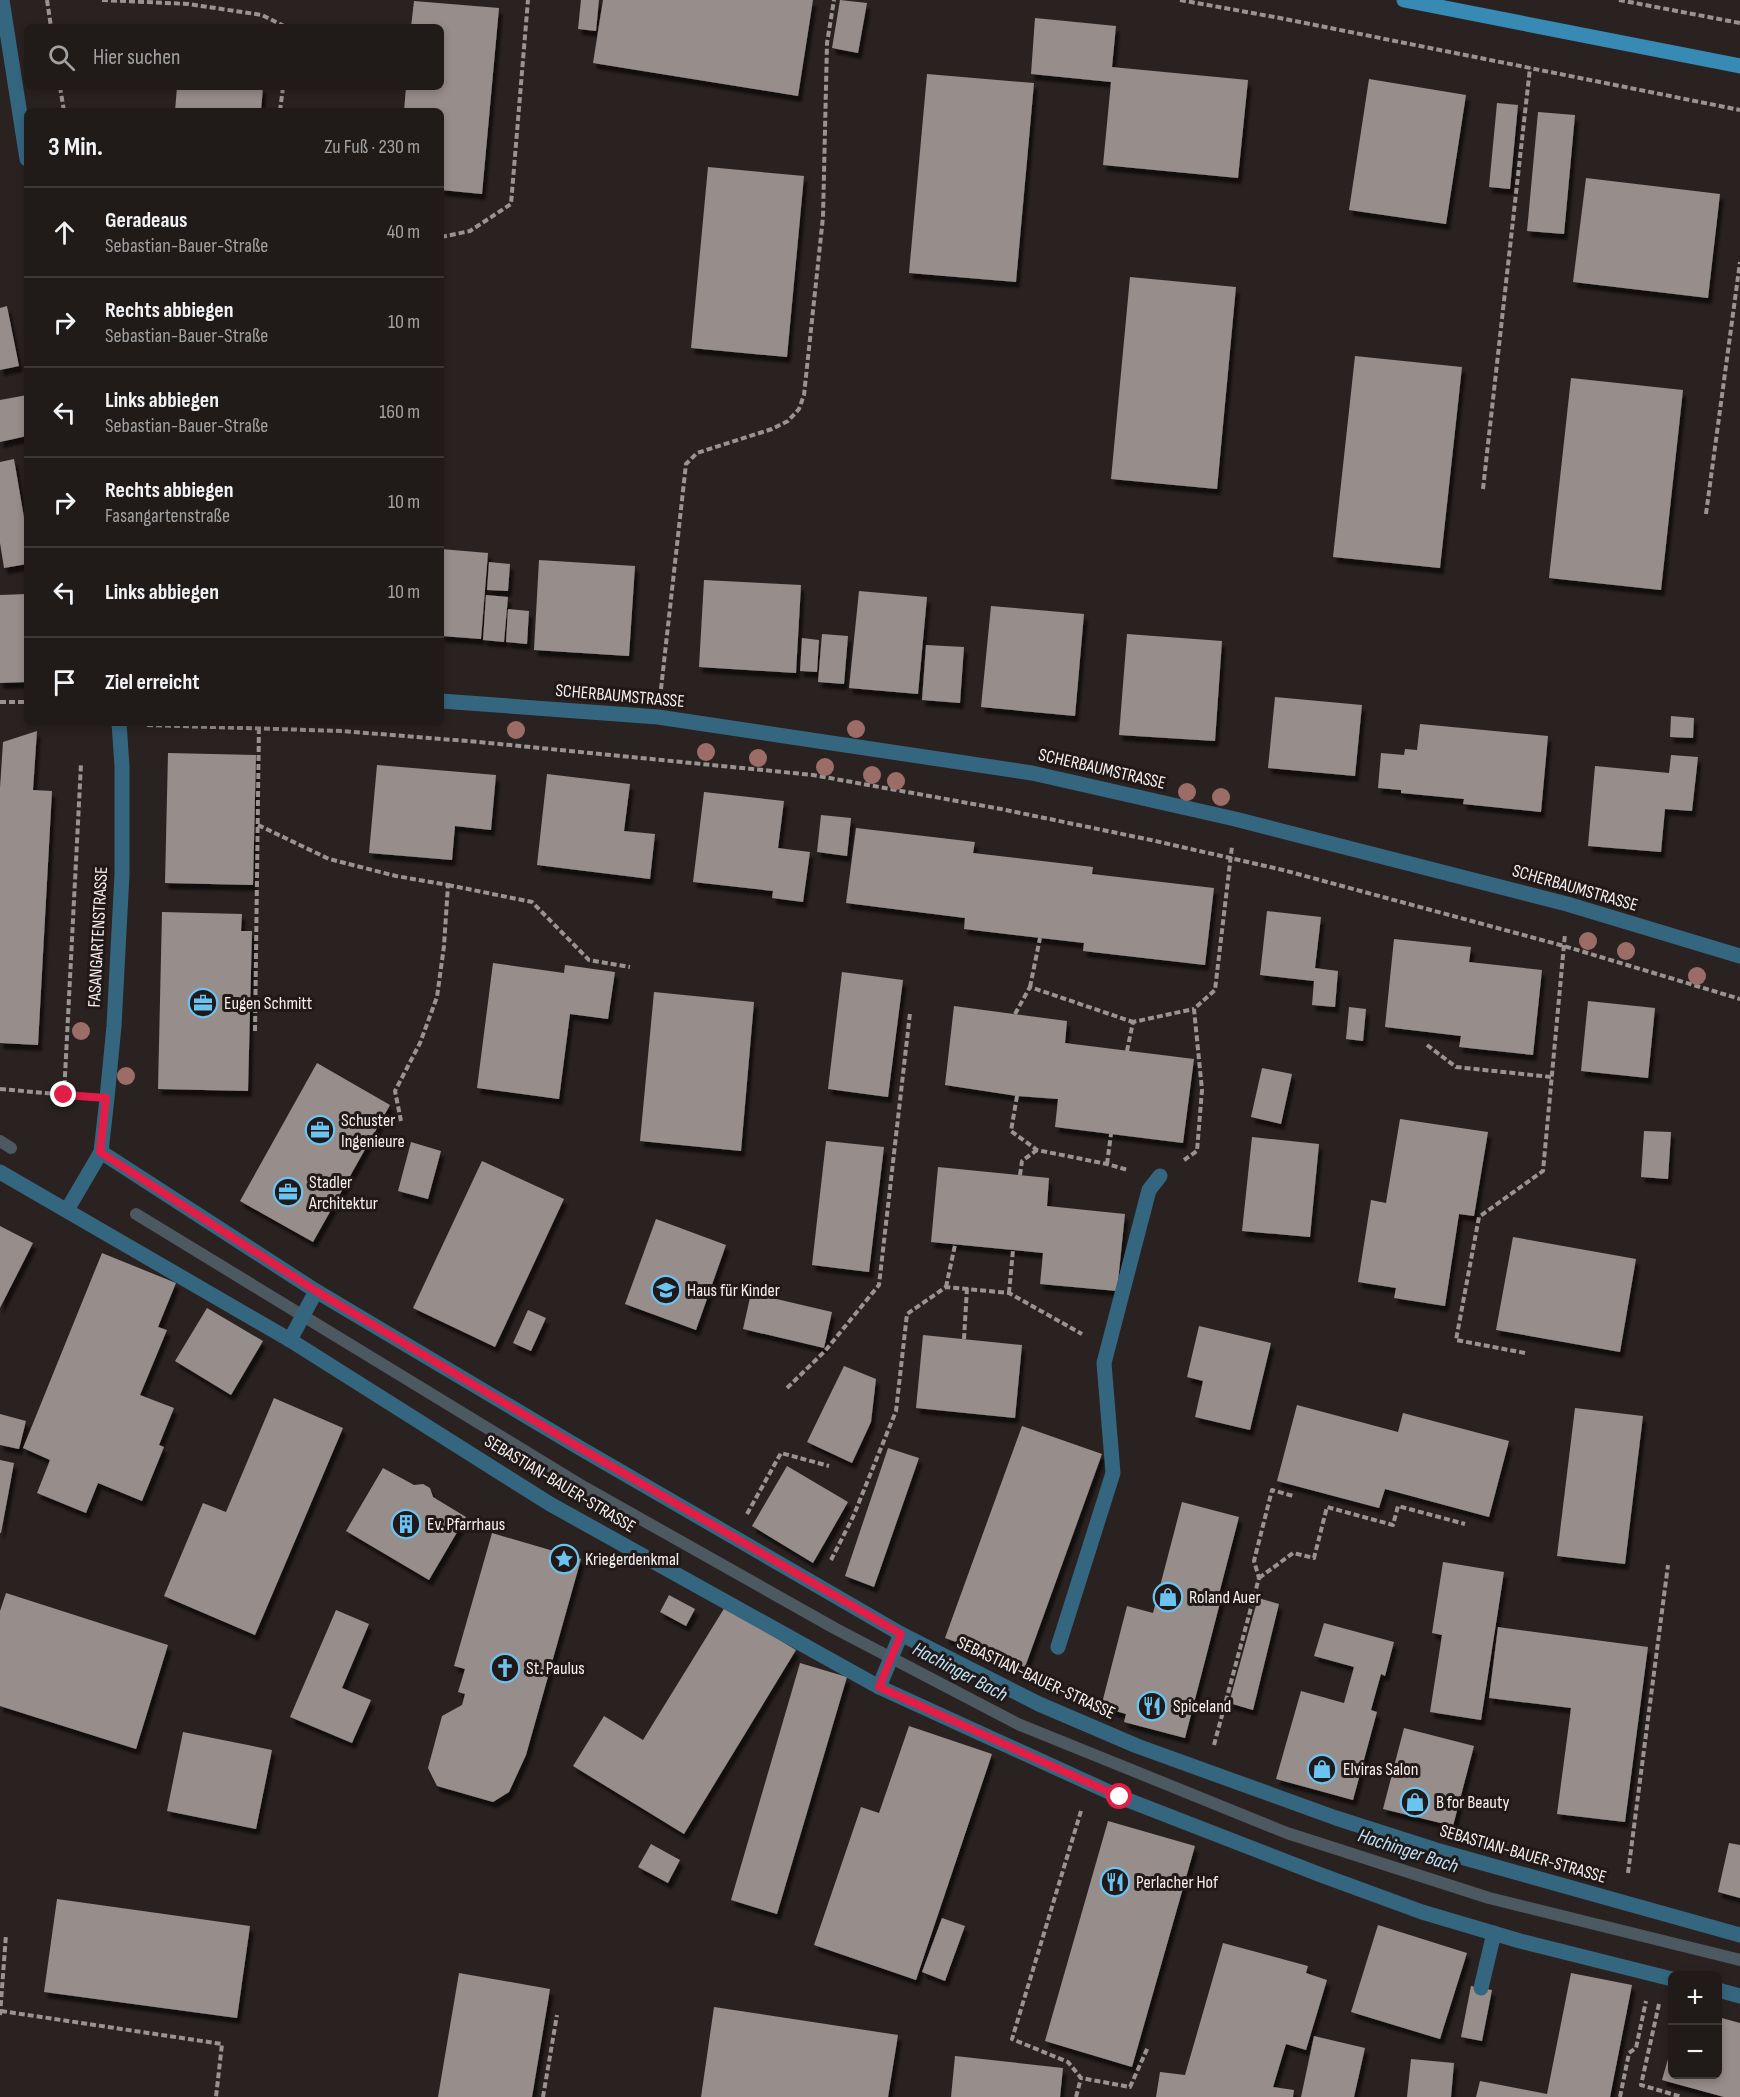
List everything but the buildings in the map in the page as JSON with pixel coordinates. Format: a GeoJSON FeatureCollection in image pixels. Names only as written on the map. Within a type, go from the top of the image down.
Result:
{"type":"FeatureCollection","features":[{"type":"Feature","properties":{"kind":"main road"},"geometry":{"type":"LineString","coordinates":[[1404,0],[1740,66]]}},
{"type":"Feature","properties":{"kind":"street"},"geometry":{"type":"LineString","coordinates":[[2,0],[24,140]]}},
{"type":"Feature","properties":{"kind":"street","name":"SCHERBAUMSTRASSE"},"geometry":{"type":"LineString","coordinates":[[444,701],[658,717],[1032,773],[1235,819],[1567,904],[1740,956]]}},
{"type":"Feature","properties":{"kind":"street","name":"FASANGARTENSTRASSE"},"geometry":{"type":"LineString","coordinates":[[100,1152],[114,1026],[122,874],[122,766],[119,726]]}},
{"type":"Feature","properties":{"kind":"street"},"geometry":{"type":"LineString","coordinates":[[67,1210],[100,1152]]}},
{"type":"Feature","properties":{"kind":"street","name":"SEBASTIAN-BAUER-STRASSE"},"geometry":{"type":"LineString","coordinates":[[100,1152],[313,1297],[570,1442],[901,1634],[1039,1704],[1137,1746],[1336,1818],[1436,1850],[1740,1935]]}},
{"type":"Feature","properties":{"kind":"street","name":"SEBASTIAN-BAUER-STRASSE"},"geometry":{"type":"LineString","coordinates":[[0,1172],[293,1335],[550,1504],[879,1687],[1089,1783],[1321,1875],[1422,1911],[1494,1933],[1663,1977]]}},
{"type":"Feature","properties":{"kind":"street"},"geometry":{"type":"LineString","coordinates":[[1058,1647],[1113,1473],[1104,1363],[1149,1190],[1161,1176]]}},
{"type":"Feature","properties":{"kind":"street"},"geometry":{"type":"LineString","coordinates":[[293,1335],[313,1297]]}},
{"type":"Feature","properties":{"kind":"street"},"geometry":{"type":"LineString","coordinates":[[879,1687],[901,1634]]}},
{"type":"Feature","properties":{"kind":"street"},"geometry":{"type":"LineString","coordinates":[[1481,1988],[1494,1933]]}},
{"type":"Feature","properties":{"kind":"street"},"geometry":{"type":"LineString","coordinates":[[1722,1991],[1740,1996]]}},
{"type":"Feature","properties":{"kind":"path"},"geometry":{"type":"LineString","coordinates":[[47,0],[51,24]]}},
{"type":"Feature","properties":{"kind":"path"},"geometry":{"type":"LineString","coordinates":[[102,0],[188,4],[262,15],[280,24]]}},
{"type":"Feature","properties":{"kind":"path"},"geometry":{"type":"LineString","coordinates":[[444,236],[470,231],[511,204],[528,0]]}},
{"type":"Feature","properties":{"kind":"path"},"geometry":{"type":"LineString","coordinates":[[658,717],[686,464],[697,453],[772,429],[788,421],[800,409],[804,394],[823,218],[827,43],[834,0]]}},
{"type":"Feature","properties":{"kind":"path"},"geometry":{"type":"LineString","coordinates":[[1180,0],[1740,110]]}},
{"type":"Feature","properties":{"kind":"path"},"geometry":{"type":"LineString","coordinates":[[1619,0],[1740,23]]}},
{"type":"Feature","properties":{"kind":"path"},"geometry":{"type":"LineString","coordinates":[[1484,489],[1530,68]]}},
{"type":"Feature","properties":{"kind":"path"},"geometry":{"type":"LineString","coordinates":[[60,90],[64,108]]}},
{"type":"Feature","properties":{"kind":"path"},"geometry":{"type":"LineString","coordinates":[[280,108],[283,90]]}},
{"type":"Feature","properties":{"kind":"path"},"geometry":{"type":"LineString","coordinates":[[1706,514],[1740,262]]}},
{"type":"Feature","properties":{"kind":"path"},"geometry":{"type":"LineString","coordinates":[[0,702],[24,702]]}},
{"type":"Feature","properties":{"kind":"path"},"geometry":{"type":"LineString","coordinates":[[175,726],[342,731],[813,775],[1001,809],[1283,870],[1564,946],[1740,999]]}},
{"type":"Feature","properties":{"kind":"path"},"geometry":{"type":"LineString","coordinates":[[255,1031],[259,729]]}},
{"type":"Feature","properties":{"kind":"path"},"geometry":{"type":"LineString","coordinates":[[64,1095],[81,764]]}},
{"type":"Feature","properties":{"kind":"path"},"geometry":{"type":"LineString","coordinates":[[258,825],[329,859],[396,876],[532,902],[589,960],[630,967]]}},
{"type":"Feature","properties":{"kind":"path"},"geometry":{"type":"LineString","coordinates":[[1030,987],[1133,1022],[1194,1009],[1215,990],[1230,864]]}},
{"type":"Feature","properties":{"kind":"path"},"geometry":{"type":"LineString","coordinates":[[401,1121],[395,1091],[420,1043],[437,997],[444,946],[448,885]]}},
{"type":"Feature","properties":{"kind":"path"},"geometry":{"type":"LineString","coordinates":[[1525,1353],[1456,1340],[1479,1217],[1543,1171],[1567,904]]}},
{"type":"Feature","properties":{"kind":"path"},"geometry":{"type":"LineString","coordinates":[[1015,1014],[1030,987],[1040,938]]}},
{"type":"Feature","properties":{"kind":"path"},"geometry":{"type":"LineString","coordinates":[[1017,1096],[1011,1131],[1037,1150],[1107,1164],[1143,1175],[1161,1176],[1197,1151],[1202,1090],[1194,1009]]}},
{"type":"Feature","properties":{"kind":"path"},"geometry":{"type":"LineString","coordinates":[[787,1388],[825,1351],[879,1285],[910,1013]]}},
{"type":"Feature","properties":{"kind":"path"},"geometry":{"type":"LineString","coordinates":[[1127,1051],[1133,1022]]}},
{"type":"Feature","properties":{"kind":"path"},"geometry":{"type":"LineString","coordinates":[[1427,1045],[1456,1067],[1551,1077]]}},
{"type":"Feature","properties":{"kind":"path"},"geometry":{"type":"LineString","coordinates":[[0,1089],[106,1098]]}},
{"type":"Feature","properties":{"kind":"path"},"geometry":{"type":"LineString","coordinates":[[1107,1164],[1111,1134]]}},
{"type":"Feature","properties":{"kind":"path"},"geometry":{"type":"LineString","coordinates":[[1020,1175],[1022,1161],[1037,1150]]}},
{"type":"Feature","properties":{"kind":"path"},"geometry":{"type":"LineString","coordinates":[[946,1287],[955,1245]]}},
{"type":"Feature","properties":{"kind":"path"},"geometry":{"type":"LineString","coordinates":[[1009,1293],[1013,1250]]}},
{"type":"Feature","properties":{"kind":"path"},"geometry":{"type":"LineString","coordinates":[[828,1565],[853,1517],[896,1411],[908,1314],[946,1287],[1009,1293],[1081,1333],[1104,1363]]}},
{"type":"Feature","properties":{"kind":"path"},"geometry":{"type":"LineString","coordinates":[[964,1339],[968,1288]]}},
{"type":"Feature","properties":{"kind":"path"},"geometry":{"type":"LineString","coordinates":[[734,1537],[781,1454],[829,1466]]}},
{"type":"Feature","properties":{"kind":"path"},"geometry":{"type":"LineString","coordinates":[[1207,1772],[1259,1578],[1254,1562],[1272,1490],[1293,1496]]}},
{"type":"Feature","properties":{"kind":"path"},"geometry":{"type":"LineString","coordinates":[[1259,1578],[1293,1553],[1314,1558],[1327,1507],[1393,1525],[1398,1506],[1465,1524]]}},
{"type":"Feature","properties":{"kind":"path"},"geometry":{"type":"LineString","coordinates":[[1624,1902],[1668,1565]]}},
{"type":"Feature","properties":{"kind":"path"},"geometry":{"type":"LineString","coordinates":[[1089,1783],[1012,2039],[1068,2062],[1081,2078],[1130,2087],[1148,2047]]}},
{"type":"Feature","properties":{"kind":"path"},"geometry":{"type":"LineString","coordinates":[[6,1935],[0,2013],[222,2044],[216,2097]]}},
{"type":"Feature","properties":{"kind":"path"},"geometry":{"type":"LineString","coordinates":[[1620,2097],[1629,2053],[1636,2049],[1663,1977]]}},
{"type":"Feature","properties":{"kind":"path"},"geometry":{"type":"LineString","coordinates":[[1663,1977],[1641,2085],[1682,2097]]}},
{"type":"Feature","properties":{"kind":"path"},"geometry":{"type":"LineString","coordinates":[[543,2097],[557,2015]]}},
{"type":"Feature","properties":{"kind":"path"},"geometry":{"type":"LineString","coordinates":[[1076,2097],[1081,2078]]}},
{"type":"Feature","properties":{"kind":"waterway","name":"Hachinger Bach"},"geometry":{"type":"LineString","coordinates":[[0,1141],[11,1148]]}},
{"type":"Feature","properties":{"kind":"waterway","name":"Hachinger Bach"},"geometry":{"type":"LineString","coordinates":[[136,1214],[584,1487],[836,1629],[1018,1724],[1287,1833],[1489,1898],[1740,1960]]}},
{"type":"Feature","properties":{"kind":"place","name":"Eugen Schmitt"},"geometry":{"type":"Point","coordinates":[203,1003]}},
{"type":"Feature","properties":{"kind":"place","name":"Schuster Ingenieure"},"geometry":{"type":"Point","coordinates":[320,1130]}},
{"type":"Feature","properties":{"kind":"place","name":"Stadler Architektur"},"geometry":{"type":"Point","coordinates":[288,1192]}},
{"type":"Feature","properties":{"kind":"place","name":"Haus für Kinder"},"geometry":{"type":"Point","coordinates":[666,1290]}},
{"type":"Feature","properties":{"kind":"place","name":"Ev. Pfarrhaus"},"geometry":{"type":"Point","coordinates":[406,1524]}},
{"type":"Feature","properties":{"kind":"place","name":"Kriegerdenkmal"},"geometry":{"type":"Point","coordinates":[564,1559]}},
{"type":"Feature","properties":{"kind":"place","name":"Roland Auer"},"geometry":{"type":"Point","coordinates":[1168,1597]}},
{"type":"Feature","properties":{"kind":"place","name":"St. Paulus"},"geometry":{"type":"Point","coordinates":[505,1668]}},
{"type":"Feature","properties":{"kind":"place","name":"Spiceland"},"geometry":{"type":"Point","coordinates":[1152,1706]}},
{"type":"Feature","properties":{"kind":"place","name":"Elviras Salon"},"geometry":{"type":"Point","coordinates":[1322,1769]}},
{"type":"Feature","properties":{"kind":"place","name":"B for Beauty"},"geometry":{"type":"Point","coordinates":[1415,1802]}},
{"type":"Feature","properties":{"kind":"place","name":"Perlacher Hof"},"geometry":{"type":"Point","coordinates":[1115,1882]}},
{"type":"Feature","properties":{"kind":"route"},"geometry":{"type":"LineString","coordinates":[[64,1095],[106,1098],[100,1152],[316,1291],[580,1448],[901,1634],[879,1687],[1120,1797]]}}]}
